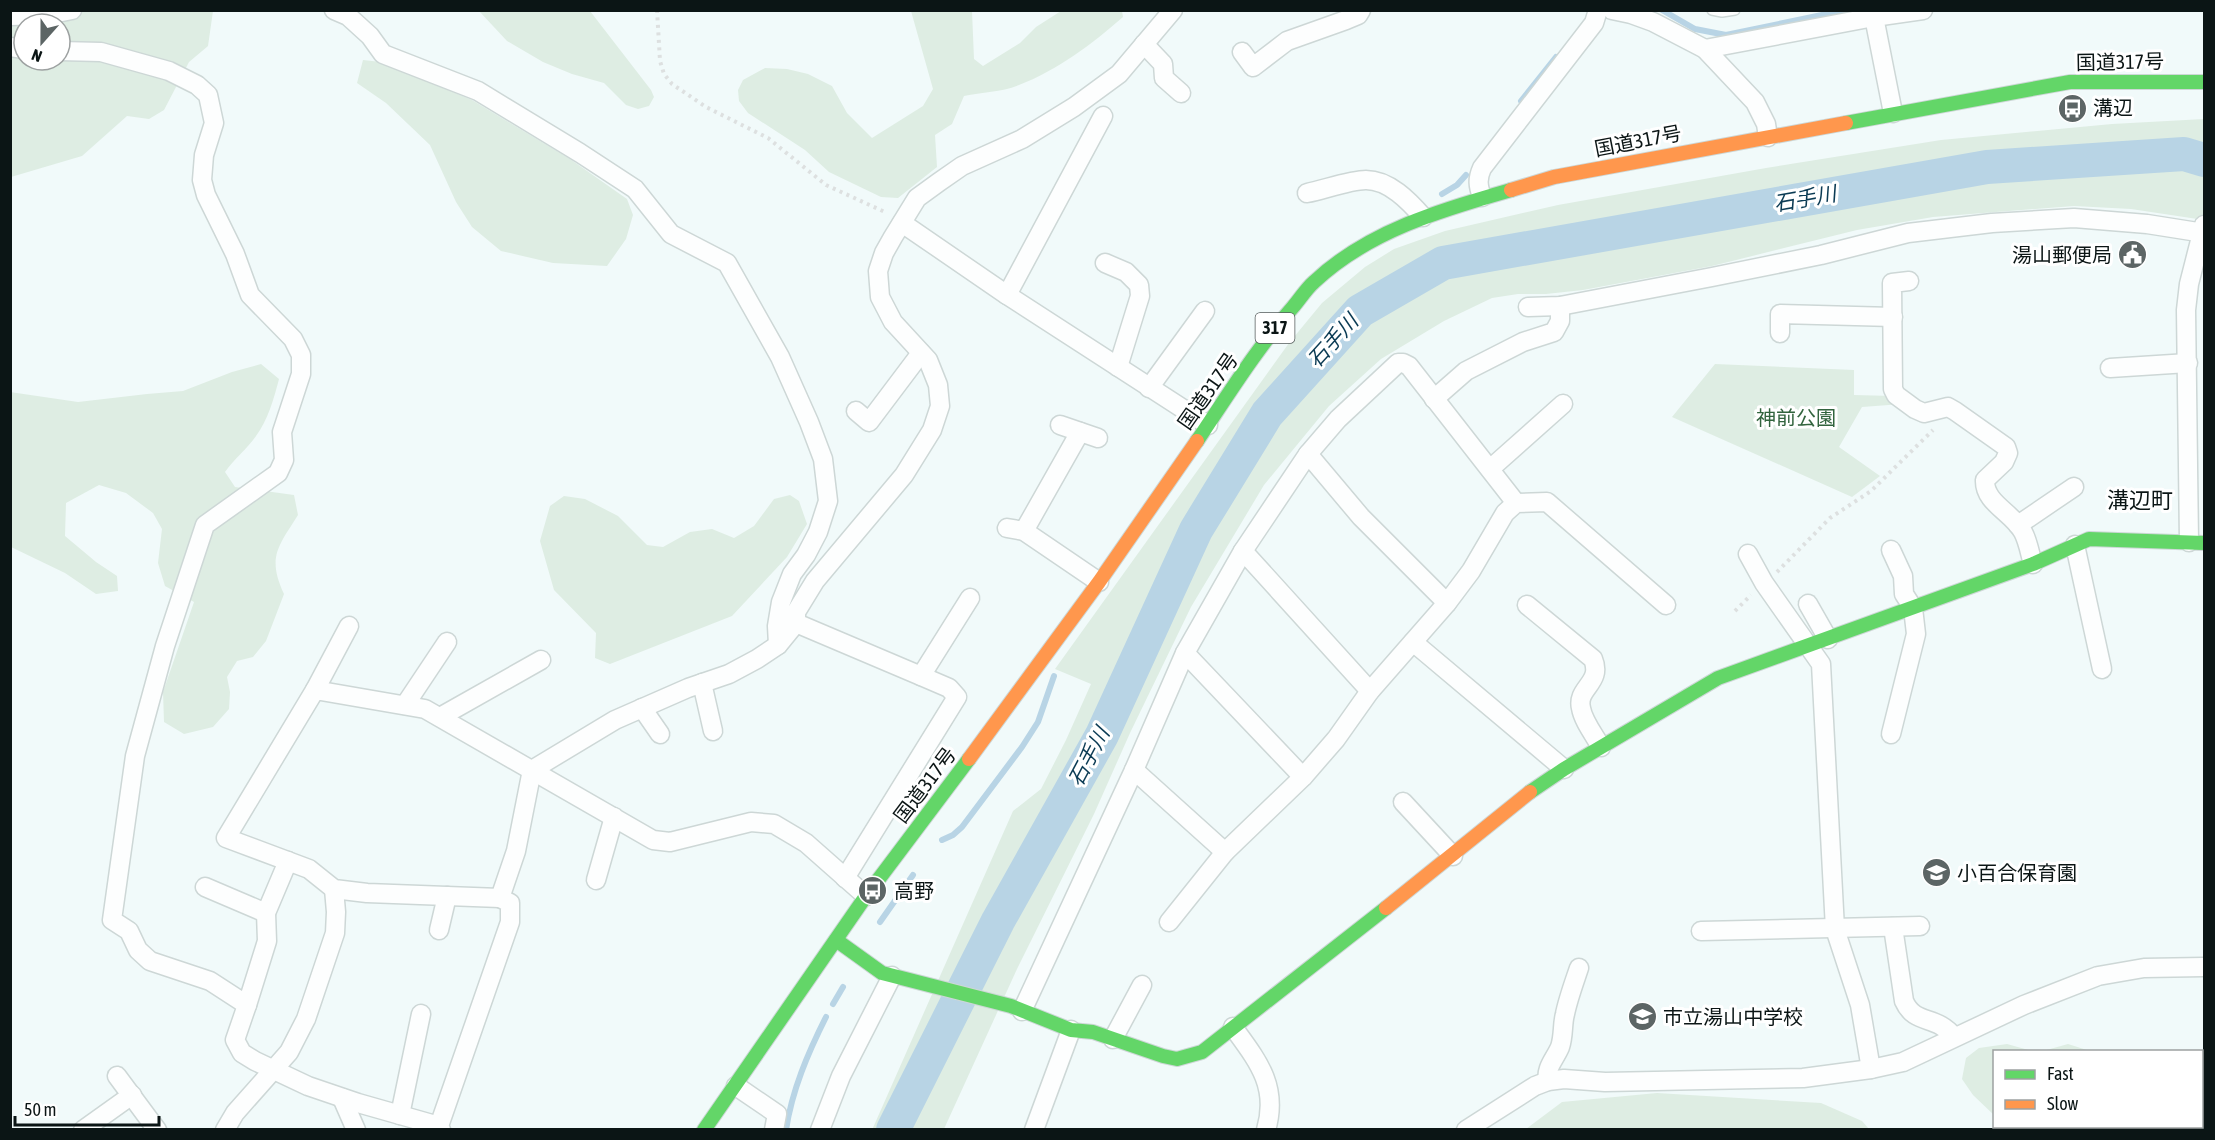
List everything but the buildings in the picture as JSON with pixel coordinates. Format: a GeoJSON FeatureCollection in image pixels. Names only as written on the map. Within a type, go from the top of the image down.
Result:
{"type":"FeatureCollection","features":[{"type":"Feature","properties":{"kind":"main road","name":"国道317号"},"geometry":{"type":"LineString","coordinates":[[704,1130],[866,896],[1099,582],[1274,328],[1314,282],[1363,245],[1423,217],[1482,197],[1554,177],[2070,82],[2205,82]]}},
{"type":"Feature","properties":{"kind":"main road"},"geometry":{"type":"LineString","coordinates":[[836,940],[882,973],[1017,1008],[1071,1030],[1093,1032],[1163,1056],[1177,1059],[1189,1058],[1202,1052],[1453,856],[1516,801],[1564,769],[1718,678],[1809,647],[2033,564],[2090,539],[2197,542]]}},
{"type":"Feature","properties":{"kind":"street"},"geometry":{"type":"LineString","coordinates":[[10,16],[47,15],[72,10]]}},
{"type":"Feature","properties":{"kind":"street"},"geometry":{"type":"LineString","coordinates":[[334,10],[348,16],[370,36],[383,54],[478,92],[580,153],[635,189],[671,234],[727,263],[780,357],[823,459],[828,501],[818,532],[806,555],[792,574],[781,602],[777,626],[778,645]]}},
{"type":"Feature","properties":{"kind":"street"},"geometry":{"type":"LineString","coordinates":[[500,898],[516,851],[532,770],[615,720],[729,674],[757,660],[778,645],[796,623],[796,612],[815,581],[904,475],[932,430],[940,406],[938,385],[928,360],[893,322],[880,297],[878,271],[884,253],[917,198],[962,166],[1022,139],[1074,107],[1119,74],[1173,10]]}},
{"type":"Feature","properties":{"kind":"street"},"geometry":{"type":"LineString","coordinates":[[1242,52],[1253,67],[1287,41],[1358,15],[1360,10]]}},
{"type":"Feature","properties":{"kind":"street"},"geometry":{"type":"LineString","coordinates":[[1482,197],[1478,184],[1478,176],[1482,168],[1594,23],[1598,10]]}},
{"type":"Feature","properties":{"kind":"street"},"geometry":{"type":"LineString","coordinates":[[1612,10],[1653,22],[1705,50],[1755,102],[1766,124],[1768,137]]}},
{"type":"Feature","properties":{"kind":"street"},"geometry":{"type":"LineString","coordinates":[[1705,50],[1874,16],[1923,10]]}},
{"type":"Feature","properties":{"kind":"street"},"geometry":{"type":"LineString","coordinates":[[1874,16],[1893,113]]}},
{"type":"Feature","properties":{"kind":"street"},"geometry":{"type":"LineString","coordinates":[[1144,44],[1163,64],[1164,78],[1181,93]]}},
{"type":"Feature","properties":{"kind":"street"},"geometry":{"type":"LineString","coordinates":[[72,51],[101,52],[169,71],[197,86],[208,95],[213,123],[204,155],[202,180],[206,195],[235,254],[250,295],[293,339],[302,355],[301,374],[282,432],[284,460],[278,473],[205,525],[165,646],[135,756],[112,920],[129,931],[138,950],[150,961],[210,981],[247,1005]]}},
{"type":"Feature","properties":{"kind":"street"},"geometry":{"type":"LineString","coordinates":[[1007,295],[1103,116]]}},
{"type":"Feature","properties":{"kind":"street"},"geometry":{"type":"LineString","coordinates":[[1307,193],[1366,180],[1384,184],[1408,200],[1423,217]]}},
{"type":"Feature","properties":{"kind":"street"},"geometry":{"type":"LineString","coordinates":[[1528,307],[1560,306],[1745,270],[1908,233],[1992,223],[2074,218],[2204,229],[2189,284],[2186,310],[2188,363],[2196,401],[2197,542]]}},
{"type":"Feature","properties":{"kind":"street"},"geometry":{"type":"LineString","coordinates":[[902,223],[1007,295],[1208,425]]}},
{"type":"Feature","properties":{"kind":"street"},"geometry":{"type":"LineString","coordinates":[[1105,263],[1126,272],[1139,285],[1140,296],[1118,368]]}},
{"type":"Feature","properties":{"kind":"street"},"geometry":{"type":"LineString","coordinates":[[1909,281],[1892,283],[1893,389],[1896,395],[1915,409],[1924,412],[1948,407],[2006,447],[2008,453],[2004,462],[1985,480],[1984,488],[1988,496],[2024,533],[2033,564]]}},
{"type":"Feature","properties":{"kind":"street"},"geometry":{"type":"LineString","coordinates":[[1434,399],[1466,371],[1523,342],[1554,332],[1560,321],[1560,306]]}},
{"type":"Feature","properties":{"kind":"street"},"geometry":{"type":"LineString","coordinates":[[1149,388],[1204,311]]}},
{"type":"Feature","properties":{"kind":"street"},"geometry":{"type":"LineString","coordinates":[[1780,333],[1780,314],[1893,317]]}},
{"type":"Feature","properties":{"kind":"street"},"geometry":{"type":"LineString","coordinates":[[856,411],[869,422],[921,353]]}},
{"type":"Feature","properties":{"kind":"street"},"geometry":{"type":"LineString","coordinates":[[1017,1008],[1134,770],[1185,653],[1243,551],[1308,454],[1338,419],[1398,363],[1403,363],[1409,366],[1516,503]]}},
{"type":"Feature","properties":{"kind":"street"},"geometry":{"type":"LineString","coordinates":[[2110,368],[2188,363]]}},
{"type":"Feature","properties":{"kind":"street"},"geometry":{"type":"LineString","coordinates":[[1490,469],[1563,404]]}},
{"type":"Feature","properties":{"kind":"street"},"geometry":{"type":"LineString","coordinates":[[1060,425],[1098,438]]}},
{"type":"Feature","properties":{"kind":"street"},"geometry":{"type":"LineString","coordinates":[[1080,432],[1015,529],[1099,582]]}},
{"type":"Feature","properties":{"kind":"street"},"geometry":{"type":"LineString","coordinates":[[1308,454],[1361,517],[1447,603]]}},
{"type":"Feature","properties":{"kind":"street"},"geometry":{"type":"LineString","coordinates":[[2018,525],[2074,487]]}},
{"type":"Feature","properties":{"kind":"street"},"geometry":{"type":"LineString","coordinates":[[1169,922],[1225,852],[1303,777],[1336,739],[1370,691],[1447,603],[1471,571],[1505,513],[1516,503],[1547,502],[1666,605]]}},
{"type":"Feature","properties":{"kind":"street"},"geometry":{"type":"LineString","coordinates":[[2075,545],[2102,669]]}},
{"type":"Feature","properties":{"kind":"street"},"geometry":{"type":"LineString","coordinates":[[1891,550],[1903,576],[1904,594],[1912,608],[1916,634],[1891,734]]}},
{"type":"Feature","properties":{"kind":"street"},"geometry":{"type":"LineString","coordinates":[[1243,551],[1370,691]]}},
{"type":"Feature","properties":{"kind":"street"},"geometry":{"type":"LineString","coordinates":[[1748,554],[1764,583],[1821,664],[1835,929],[1860,1005],[1871,1070]]}},
{"type":"Feature","properties":{"kind":"street"},"geometry":{"type":"LineString","coordinates":[[921,676],[970,598]]}},
{"type":"Feature","properties":{"kind":"street"},"geometry":{"type":"LineString","coordinates":[[1808,604],[1828,639]]}},
{"type":"Feature","properties":{"kind":"street"},"geometry":{"type":"LineString","coordinates":[[1527,605],[1593,659],[1597,668],[1595,677],[1581,698],[1580,706],[1601,747]]}},
{"type":"Feature","properties":{"kind":"street"},"geometry":{"type":"LineString","coordinates":[[796,623],[949,688],[957,697],[845,878]]}},
{"type":"Feature","properties":{"kind":"street"},"geometry":{"type":"LineString","coordinates":[[288,861],[266,913],[267,941],[235,1040],[242,1053],[308,1086],[440,1128],[510,922],[510,903],[500,898],[367,893],[334,889],[309,869],[288,861],[226,838],[315,690],[350,626]]}},
{"type":"Feature","properties":{"kind":"street"},"geometry":{"type":"LineString","coordinates":[[405,705],[447,642]]}},
{"type":"Feature","properties":{"kind":"street"},"geometry":{"type":"LineString","coordinates":[[1413,642],[1564,769]]}},
{"type":"Feature","properties":{"kind":"street"},"geometry":{"type":"LineString","coordinates":[[1185,653],[1303,777]]}},
{"type":"Feature","properties":{"kind":"street"},"geometry":{"type":"LineString","coordinates":[[440,717],[541,660]]}},
{"type":"Feature","properties":{"kind":"street"},"geometry":{"type":"LineString","coordinates":[[702,683],[713,731]]}},
{"type":"Feature","properties":{"kind":"street"},"geometry":{"type":"LineString","coordinates":[[315,690],[425,709],[653,840],[670,842],[751,822],[774,824],[806,843],[866,896]]}},
{"type":"Feature","properties":{"kind":"street"},"geometry":{"type":"LineString","coordinates":[[642,708],[660,734]]}},
{"type":"Feature","properties":{"kind":"street"},"geometry":{"type":"LineString","coordinates":[[1134,770],[1225,852]]}},
{"type":"Feature","properties":{"kind":"street"},"geometry":{"type":"LineString","coordinates":[[1403,801],[1453,856]]}},
{"type":"Feature","properties":{"kind":"street"},"geometry":{"type":"LineString","coordinates":[[596,880],[614,817]]}},
{"type":"Feature","properties":{"kind":"street"},"geometry":{"type":"LineString","coordinates":[[205,886],[266,913]]}},
{"type":"Feature","properties":{"kind":"street"},"geometry":{"type":"LineString","coordinates":[[225,1130],[235,1113],[294,1044],[310,1009],[335,933],[334,889]]}},
{"type":"Feature","properties":{"kind":"street"},"geometry":{"type":"LineString","coordinates":[[439,930],[447,896]]}},
{"type":"Feature","properties":{"kind":"street"},"geometry":{"type":"LineString","coordinates":[[1701,931],[1920,926]]}},
{"type":"Feature","properties":{"kind":"street"},"geometry":{"type":"LineString","coordinates":[[1893,927],[1904,1001],[1909,1012],[1947,1028],[1954,1037]]}},
{"type":"Feature","properties":{"kind":"street"},"geometry":{"type":"LineString","coordinates":[[1466,1130],[1534,1086],[1548,1081],[1564,1079],[1605,1082],[1803,1078],[1871,1070],[1903,1062],[2024,1005],[2098,976],[2144,968],[2205,967]]}},
{"type":"Feature","properties":{"kind":"street"},"geometry":{"type":"LineString","coordinates":[[1548,1081],[1546,1074],[1548,1066],[1555,1059],[1564,1036],[1564,1016],[1579,968]]}},
{"type":"Feature","properties":{"kind":"street"},"geometry":{"type":"LineString","coordinates":[[820,1130],[842,1076],[892,976]]}},
{"type":"Feature","properties":{"kind":"street"},"geometry":{"type":"LineString","coordinates":[[1113,1039],[1142,985]]}},
{"type":"Feature","properties":{"kind":"street"},"geometry":{"type":"LineString","coordinates":[[400,1115],[421,1014]]}},
{"type":"Feature","properties":{"kind":"street"},"geometry":{"type":"LineString","coordinates":[[1233,1027],[1256,1059],[1267,1080],[1271,1103],[1266,1130]]}},
{"type":"Feature","properties":{"kind":"street"},"geometry":{"type":"LineString","coordinates":[[1034,1130],[1071,1030]]}},
{"type":"Feature","properties":{"kind":"street"},"geometry":{"type":"LineString","coordinates":[[117,1077],[157,1130]]}},
{"type":"Feature","properties":{"kind":"street"},"geometry":{"type":"LineString","coordinates":[[736,1086],[777,1114],[774,1130]]}},
{"type":"Feature","properties":{"kind":"street"},"geometry":{"type":"LineString","coordinates":[[83,1130],[132,1095]]}},
{"type":"Feature","properties":{"kind":"street"},"geometry":{"type":"LineString","coordinates":[[342,1098],[356,1130]]}},
{"type":"Feature","properties":{"kind":"lane"},"geometry":{"type":"LineString","coordinates":[[1712,10],[1722,12],[1735,10]]}},
{"type":"Feature","properties":{"kind":"path"},"geometry":{"type":"LineString","coordinates":[[657,10],[660,61],[664,74],[672,84],[706,107],[768,138],[826,185],[882,210],[902,223]]}},
{"type":"Feature","properties":{"kind":"path"},"geometry":{"type":"LineString","coordinates":[[1735,611],[1793,557],[1830,518],[1871,491],[1899,464],[1938,425],[1942,417],[1941,409]]}},
{"type":"Feature","properties":{"kind":"green space"},"geometry":{"type":"Polygon","coordinates":[[[11,11],[213,11],[208,46],[189,62],[164,110],[149,119],[127,116],[82,156],[11,177],[11,11]]]}},
{"type":"Feature","properties":{"kind":"green space"},"geometry":{"type":"Polygon","coordinates":[[[479,11],[590,11],[654,97],[649,106],[638,109],[626,105],[604,83],[572,74],[543,62],[507,41],[479,11]]]}},
{"type":"Feature","properties":{"kind":"green space"},"geometry":{"type":"Polygon","coordinates":[[[911,11],[972,11],[974,59],[983,66],[1020,43],[1036,27],[1061,11],[1122,11],[1123,17],[1074,56],[1033,79],[1006,89],[964,96],[952,124],[935,135],[937,167],[898,198],[881,197],[829,172],[805,150],[748,113],[739,101],[738,90],[743,80],[765,68],[787,69],[808,74],[832,86],[847,113],[872,138],[923,106],[933,89],[911,11]]]}},
{"type":"Feature","properties":{"kind":"green space"},"geometry":{"type":"Polygon","coordinates":[[[363,60],[381,62],[472,100],[570,159],[627,199],[633,215],[626,239],[607,266],[553,263],[501,251],[472,227],[456,202],[430,145],[386,103],[357,83],[363,60]]]}},
{"type":"Feature","properties":{"kind":"green space"},"geometry":{"type":"Polygon","coordinates":[[[2204,119],[2204,220],[2131,209],[2074,206],[1933,217],[1857,230],[1712,266],[1583,290],[1492,298],[1444,321],[1381,359],[1329,406],[1264,485],[1191,607],[1094,814],[1017,969],[944,1129],[872,1130],[1013,811],[1041,789],[1091,684],[1055,669],[1289,343],[1322,303],[1365,267],[1394,249],[1445,231],[1558,205],[1766,168],[1941,140],[2112,124],[2204,119]]]}},
{"type":"Feature","properties":{"kind":"green space"},"geometry":{"type":"Polygon","coordinates":[[[261,364],[279,379],[273,401],[260,430],[225,472],[235,487],[294,495],[298,515],[280,544],[276,561],[276,571],[284,594],[266,641],[253,657],[237,661],[227,677],[230,692],[229,709],[213,727],[184,734],[164,722],[163,692],[194,602],[165,586],[158,563],[162,529],[153,513],[126,493],[99,485],[66,503],[65,536],[117,576],[118,591],[96,594],[65,573],[11,547],[10,392],[78,402],[183,391],[232,372],[261,364]]]}},
{"type":"Feature","properties":{"kind":"green space","name":"神前公園"},"geometry":{"type":"Polygon","coordinates":[[[1715,364],[1854,370],[1854,395],[1893,396],[1902,404],[1862,407],[1839,447],[1880,476],[1852,497],[1672,417],[1715,364]]]}},
{"type":"Feature","properties":{"kind":"green space"},"geometry":{"type":"Polygon","coordinates":[[[790,495],[799,501],[807,524],[787,557],[732,616],[610,664],[595,658],[596,633],[554,590],[540,541],[550,506],[564,496],[585,499],[618,516],[647,545],[663,547],[690,532],[712,529],[734,538],[754,526],[774,499],[790,495]]]}},
{"type":"Feature","properties":{"kind":"green space"},"geometry":{"type":"Polygon","coordinates":[[[2007,1044],[2028,1050],[1993,1050],[1993,1114],[1973,1095],[1962,1079],[1966,1058],[1979,1048],[2007,1044]]]}},
{"type":"Feature","properties":{"kind":"green space"},"geometry":{"type":"Polygon","coordinates":[[[2068,1044],[2087,1050],[2047,1050],[2068,1044]]]}},
{"type":"Feature","properties":{"kind":"green space"},"geometry":{"type":"Polygon","coordinates":[[[1657,1093],[1821,1103],[1862,1121],[1869,1129],[1526,1129],[1562,1102],[1657,1093]]]}},
{"type":"Feature","properties":{"kind":"green space"},"geometry":{"type":"Polygon","coordinates":[[[2009,1128],[2070,1128],[2070,1130],[2012,1130],[2009,1128]]]}},
{"type":"Feature","properties":{"kind":"waterway"},"geometry":{"type":"LineString","coordinates":[[1662,10],[1695,29],[1726,35],[1846,10]]}},
{"type":"Feature","properties":{"kind":"waterway"},"geometry":{"type":"LineString","coordinates":[[1521,101],[1556,57]]}},
{"type":"Feature","properties":{"kind":"waterway","name":"石手川"},"geometry":{"type":"LineString","coordinates":[[893,1130],[998,921],[1102,735],[1196,530],[1267,414],[1360,311],[1443,263],[1987,167],[2184,154],[2204,160]]}},
{"type":"Feature","properties":{"kind":"waterway"},"geometry":{"type":"LineString","coordinates":[[1442,194],[1457,185],[1466,175]]}},
{"type":"Feature","properties":{"kind":"waterway"},"geometry":{"type":"LineString","coordinates":[[942,840],[953,835],[962,827],[1022,747],[1038,722],[1054,676]]}},
{"type":"Feature","properties":{"kind":"waterway"},"geometry":{"type":"LineString","coordinates":[[880,922],[913,875]]}},
{"type":"Feature","properties":{"kind":"waterway"},"geometry":{"type":"LineString","coordinates":[[833,1004],[843,987]]}},
{"type":"Feature","properties":{"kind":"waterway"},"geometry":{"type":"LineString","coordinates":[[786,1130],[792,1101],[802,1072],[826,1017]]}},
{"type":"Feature","properties":{"kind":"traffic: fast"},"geometry":{"type":"LineString","coordinates":[[1846,123],[2070,82],[2204,82]]}},
{"type":"Feature","properties":{"kind":"traffic: fast"},"geometry":{"type":"LineString","coordinates":[[1197,441],[1267,339],[1308,288],[1335,264],[1406,224],[1511,190]]}},
{"type":"Feature","properties":{"kind":"traffic: fast"},"geometry":{"type":"LineString","coordinates":[[1530,792],[1564,769],[1718,678],[2033,564],[2089,539],[2204,543]]}},
{"type":"Feature","properties":{"kind":"traffic: fast"},"geometry":{"type":"LineString","coordinates":[[704,1130],[866,896],[969,759]]}},
{"type":"Feature","properties":{"kind":"traffic: fast"},"geometry":{"type":"LineString","coordinates":[[836,940],[882,973],[1011,1006],[1071,1030],[1093,1032],[1177,1059],[1202,1052],[1386,908]]}},
{"type":"Feature","properties":{"kind":"traffic: slow"},"geometry":{"type":"LineString","coordinates":[[1511,190],[1554,177],[1846,123]]}},
{"type":"Feature","properties":{"kind":"traffic: slow"},"geometry":{"type":"LineString","coordinates":[[969,759],[1099,582],[1197,441]]}},
{"type":"Feature","properties":{"kind":"traffic: slow"},"geometry":{"type":"LineString","coordinates":[[1386,908],[1530,792]]}},
{"type":"Feature","properties":{"kind":"place","name":"溝辺"},"geometry":{"type":"Point","coordinates":[2072,108]}},
{"type":"Feature","properties":{"kind":"place","name":"湯山郵便局"},"geometry":{"type":"Point","coordinates":[2133,255]}},
{"type":"Feature","properties":{"kind":"place","name":"小百合保育園"},"geometry":{"type":"Point","coordinates":[1936,873]}},
{"type":"Feature","properties":{"kind":"place","name":"高野"},"geometry":{"type":"Point","coordinates":[873,891]}},
{"type":"Feature","properties":{"kind":"place","name":"市立湯山中学校"},"geometry":{"type":"Point","coordinates":[1642,1017]}},
{"type":"Feature","properties":{"kind":"district","name":"溝辺町"},"geometry":{"type":"Point","coordinates":[2140,500]}}]}
